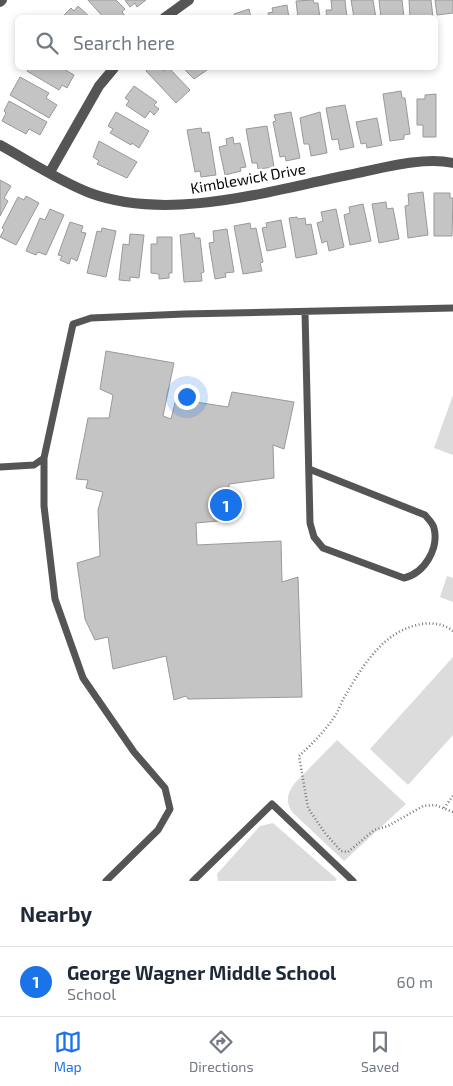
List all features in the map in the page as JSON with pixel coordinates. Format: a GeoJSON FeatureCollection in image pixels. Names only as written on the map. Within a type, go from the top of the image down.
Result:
{"type":"FeatureCollection","features":[{"type":"Feature","properties":{"kind":"street"},"geometry":{"type":"LineString","coordinates":[[168,15],[189,0]]}},
{"type":"Feature","properties":{"kind":"street"},"geometry":{"type":"LineString","coordinates":[[50,172],[99,86],[112,70]]}},
{"type":"Feature","properties":{"kind":"street","name":"Kimblewick Drive"},"geometry":{"type":"LineString","coordinates":[[0,145],[80,189],[121,201],[183,204],[210,202],[426,161],[453,163]]}},
{"type":"Feature","properties":{"kind":"lane"},"geometry":{"type":"LineString","coordinates":[[106,881],[158,830],[170,808],[165,788],[134,752],[83,678],[55,599],[44,506],[44,458],[73,324],[91,318],[453,308]]}},
{"type":"Feature","properties":{"kind":"lane"},"geometry":{"type":"LineString","coordinates":[[305,312],[310,523],[314,537],[323,548],[404,578],[419,571],[428,562],[436,541],[434,526],[424,516],[309,469]]}},
{"type":"Feature","properties":{"kind":"lane"},"geometry":{"type":"LineString","coordinates":[[0,467],[34,466],[44,458]]}},
{"type":"Feature","properties":{"kind":"lane"},"geometry":{"type":"LineString","coordinates":[[193,881],[272,804],[353,881]]}},
{"type":"Feature","properties":{"kind":"path"},"geometry":{"type":"LineString","coordinates":[[453,631],[436,624],[423,623],[410,626],[393,635],[366,661],[336,715],[299,756],[308,808],[315,821],[341,851],[348,852],[374,830],[388,826],[423,806],[444,808],[453,812]]}},
{"type":"Feature","properties":{"kind":"path"},"geometry":{"type":"LineString","coordinates":[[444,808],[453,796]]}},
{"type":"Feature","properties":{"kind":"shaded area"},"geometry":{"type":"Polygon","coordinates":[[[453,395],[453,455],[434,448],[453,395]]]}},
{"type":"Feature","properties":{"kind":"shaded area"},"geometry":{"type":"Polygon","coordinates":[[[447,576],[453,578],[453,602],[440,597],[447,576]]]}},
{"type":"Feature","properties":{"kind":"shaded area"},"geometry":{"type":"Polygon","coordinates":[[[453,657],[453,735],[408,785],[370,749],[453,657]]]}},
{"type":"Feature","properties":{"kind":"shaded area"},"geometry":{"type":"Polygon","coordinates":[[[337,740],[406,804],[344,861],[293,813],[288,802],[288,795],[294,784],[337,740]]]}},
{"type":"Feature","properties":{"kind":"shaded area"},"geometry":{"type":"Polygon","coordinates":[[[273,823],[337,879],[335,881],[218,881],[217,874],[260,826],[273,823]]]}},
{"type":"Feature","properties":{"kind":"building"},"geometry":{"type":"Polygon","coordinates":[[[88,0],[116,0],[125,9],[122,12],[124,15],[101,15],[88,0]]]}},
{"type":"Feature","properties":{"kind":"building"},"geometry":{"type":"Polygon","coordinates":[[[125,0],[146,0],[137,7],[135,3],[130,7],[125,0]]]}},
{"type":"Feature","properties":{"kind":"building"},"geometry":{"type":"Polygon","coordinates":[[[313,0],[314,3],[318,3],[320,15],[298,15],[296,1],[313,0]]]}},
{"type":"Feature","properties":{"kind":"building"},"geometry":{"type":"Polygon","coordinates":[[[331,0],[345,0],[347,15],[327,15],[326,10],[332,10],[331,0]]]}},
{"type":"Feature","properties":{"kind":"building"},"geometry":{"type":"Polygon","coordinates":[[[351,0],[373,0],[376,15],[354,15],[351,0]]]}},
{"type":"Feature","properties":{"kind":"building"},"geometry":{"type":"Polygon","coordinates":[[[379,0],[402,0],[404,15],[381,15],[379,0]]]}},
{"type":"Feature","properties":{"kind":"building"},"geometry":{"type":"Polygon","coordinates":[[[409,0],[431,0],[433,15],[410,15],[409,0]]]}},
{"type":"Feature","properties":{"kind":"building"},"geometry":{"type":"Polygon","coordinates":[[[435,0],[453,0],[453,13],[437,15],[435,0]]]}},
{"type":"Feature","properties":{"kind":"building"},"geometry":{"type":"Polygon","coordinates":[[[287,5],[289,15],[268,15],[268,13],[273,12],[272,8],[287,5]]]}},
{"type":"Feature","properties":{"kind":"building"},"geometry":{"type":"Polygon","coordinates":[[[78,6],[88,15],[64,15],[71,8],[74,11],[78,6]]]}},
{"type":"Feature","properties":{"kind":"building"},"geometry":{"type":"Polygon","coordinates":[[[249,9],[250,15],[234,15],[249,9]]]}},
{"type":"Feature","properties":{"kind":"building"},"geometry":{"type":"Polygon","coordinates":[[[65,70],[74,75],[67,88],[62,85],[59,90],[27,71],[65,70]]]}},
{"type":"Feature","properties":{"kind":"building"},"geometry":{"type":"Polygon","coordinates":[[[171,70],[190,90],[176,103],[146,71],[171,70]]]}},
{"type":"Feature","properties":{"kind":"building"},"geometry":{"type":"Polygon","coordinates":[[[185,70],[207,70],[194,79],[185,70]]]}},
{"type":"Feature","properties":{"kind":"building"},"geometry":{"type":"Polygon","coordinates":[[[20,77],[49,93],[46,98],[57,105],[49,118],[10,95],[20,77]]]}},
{"type":"Feature","properties":{"kind":"building"},"geometry":{"type":"Polygon","coordinates":[[[134,86],[157,102],[154,105],[159,109],[154,115],[150,111],[145,118],[126,105],[129,101],[125,98],[134,86]]]}},
{"type":"Feature","properties":{"kind":"building"},"geometry":{"type":"Polygon","coordinates":[[[401,91],[402,98],[405,98],[410,134],[404,135],[404,139],[390,141],[383,94],[401,91]]]}},
{"type":"Feature","properties":{"kind":"building"},"geometry":{"type":"Polygon","coordinates":[[[436,94],[436,137],[423,137],[423,125],[417,125],[417,99],[425,99],[425,95],[436,94]]]}},
{"type":"Feature","properties":{"kind":"building"},"geometry":{"type":"Polygon","coordinates":[[[9,101],[47,122],[40,135],[29,129],[26,134],[2,121],[9,101]]]}},
{"type":"Feature","properties":{"kind":"building"},"geometry":{"type":"Polygon","coordinates":[[[345,105],[354,147],[340,150],[338,139],[332,140],[326,108],[345,105]]]}},
{"type":"Feature","properties":{"kind":"building"},"geometry":{"type":"Polygon","coordinates":[[[116,112],[149,131],[139,148],[110,133],[113,129],[108,126],[116,112]]]}},
{"type":"Feature","properties":{"kind":"building"},"geometry":{"type":"Polygon","coordinates":[[[291,112],[300,158],[286,161],[285,156],[280,157],[273,122],[276,121],[274,115],[291,112]]]}},
{"type":"Feature","properties":{"kind":"building"},"geometry":{"type":"Polygon","coordinates":[[[320,112],[327,153],[311,156],[309,144],[304,144],[300,118],[320,112]]]}},
{"type":"Feature","properties":{"kind":"building"},"geometry":{"type":"Polygon","coordinates":[[[377,118],[382,145],[367,148],[366,143],[361,144],[356,122],[377,118]]]}},
{"type":"Feature","properties":{"kind":"building"},"geometry":{"type":"Polygon","coordinates":[[[267,126],[274,167],[258,169],[257,163],[252,163],[246,129],[267,126]]]}},
{"type":"Feature","properties":{"kind":"building"},"geometry":{"type":"Polygon","coordinates":[[[201,128],[202,133],[209,132],[216,175],[201,177],[200,171],[195,172],[187,130],[201,128]]]}},
{"type":"Feature","properties":{"kind":"building"},"geometry":{"type":"Polygon","coordinates":[[[233,137],[234,144],[240,143],[246,167],[240,168],[241,171],[225,175],[219,147],[227,145],[226,139],[233,137]]]}},
{"type":"Feature","properties":{"kind":"building"},"geometry":{"type":"Polygon","coordinates":[[[99,141],[137,162],[127,178],[97,164],[99,161],[93,157],[99,141]]]}},
{"type":"Feature","properties":{"kind":"building"},"geometry":{"type":"Polygon","coordinates":[[[0,180],[11,186],[4,198],[8,201],[0,216],[0,180]]]}},
{"type":"Feature","properties":{"kind":"building"},"geometry":{"type":"Polygon","coordinates":[[[423,192],[428,235],[408,238],[405,206],[409,205],[408,194],[423,192]]]}},
{"type":"Feature","properties":{"kind":"building"},"geometry":{"type":"Polygon","coordinates":[[[434,193],[450,193],[450,198],[453,198],[452,236],[434,236],[434,193]]]}},
{"type":"Feature","properties":{"kind":"building"},"geometry":{"type":"Polygon","coordinates":[[[26,196],[39,203],[16,245],[0,237],[4,230],[2,228],[18,197],[24,200],[26,196]]]}},
{"type":"Feature","properties":{"kind":"building"},"geometry":{"type":"Polygon","coordinates":[[[386,202],[387,209],[393,208],[399,239],[379,243],[372,204],[386,202]]]}},
{"type":"Feature","properties":{"kind":"building"},"geometry":{"type":"Polygon","coordinates":[[[363,204],[371,241],[350,245],[344,215],[350,213],[349,207],[363,204]]]}},
{"type":"Feature","properties":{"kind":"building"},"geometry":{"type":"Polygon","coordinates":[[[50,209],[64,215],[46,255],[38,252],[36,255],[26,251],[40,218],[45,220],[50,209]]]}},
{"type":"Feature","properties":{"kind":"building"},"geometry":{"type":"Polygon","coordinates":[[[336,209],[344,247],[329,251],[327,241],[322,243],[317,223],[323,221],[321,212],[336,209]]]}},
{"type":"Feature","properties":{"kind":"building"},"geometry":{"type":"Polygon","coordinates":[[[297,217],[298,219],[305,218],[306,225],[311,224],[317,254],[296,258],[289,218],[297,217]]]}},
{"type":"Feature","properties":{"kind":"building"},"geometry":{"type":"Polygon","coordinates":[[[281,220],[286,247],[267,251],[262,228],[267,227],[266,223],[281,220]]]}},
{"type":"Feature","properties":{"kind":"building"},"geometry":{"type":"Polygon","coordinates":[[[70,222],[83,226],[81,232],[86,233],[77,261],[71,258],[69,264],[60,260],[62,256],[58,255],[70,222]]]}},
{"type":"Feature","properties":{"kind":"building"},"geometry":{"type":"Polygon","coordinates":[[[250,223],[251,229],[256,228],[263,262],[260,263],[262,271],[243,274],[234,226],[250,223]]]}},
{"type":"Feature","properties":{"kind":"building"},"geometry":{"type":"Polygon","coordinates":[[[102,228],[116,231],[106,277],[87,273],[97,231],[101,232],[102,228]]]}},
{"type":"Feature","properties":{"kind":"building"},"geometry":{"type":"Polygon","coordinates":[[[227,229],[234,272],[225,273],[226,277],[215,279],[209,243],[214,242],[213,231],[227,229]]]}},
{"type":"Feature","properties":{"kind":"building"},"geometry":{"type":"Polygon","coordinates":[[[194,233],[195,238],[200,238],[204,272],[201,273],[202,281],[184,282],[180,235],[194,233]]]}},
{"type":"Feature","properties":{"kind":"building"},"geometry":{"type":"Polygon","coordinates":[[[130,234],[144,235],[139,278],[130,277],[130,281],[119,280],[123,244],[129,245],[130,234]]]}},
{"type":"Feature","properties":{"kind":"building"},"geometry":{"type":"Polygon","coordinates":[[[157,237],[172,237],[172,273],[169,273],[169,278],[159,279],[159,274],[151,273],[151,244],[157,244],[157,237]]]}},
{"type":"Feature","properties":{"kind":"building"},"geometry":{"type":"Polygon","coordinates":[[[106,351],[174,363],[163,416],[171,419],[176,399],[228,407],[232,392],[294,402],[284,449],[273,445],[274,478],[229,484],[229,520],[196,523],[197,545],[281,541],[282,582],[298,577],[302,697],[188,699],[186,696],[174,700],[166,656],[113,669],[108,637],[95,640],[85,619],[77,563],[100,556],[98,510],[103,492],[86,488],[88,480],[76,479],[88,418],[109,418],[113,395],[100,389],[106,351]]]}},
{"type":"Feature","properties":{"kind":"place","name":"George Wagner Middle School"},"geometry":{"type":"Point","coordinates":[226,505]}}]}
